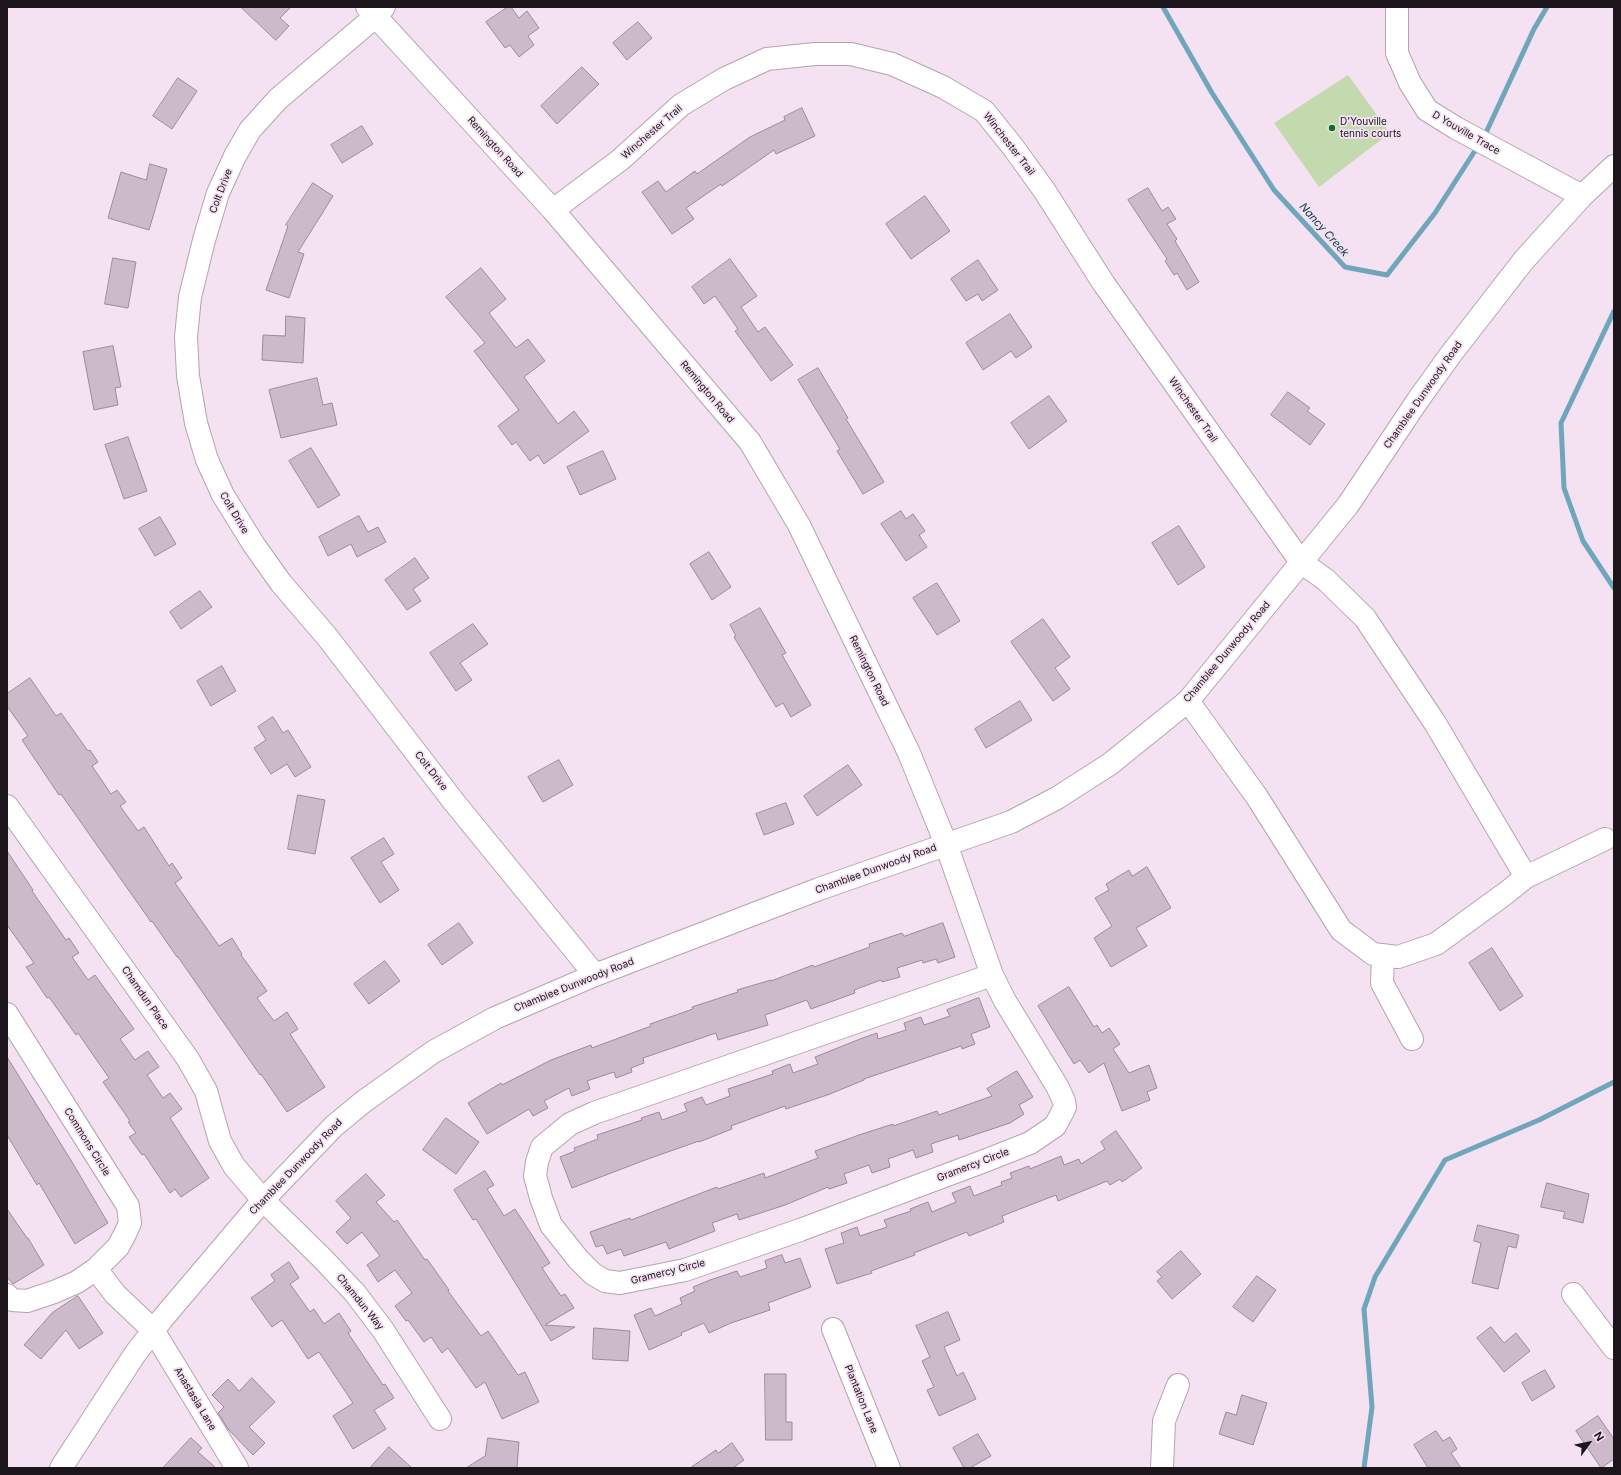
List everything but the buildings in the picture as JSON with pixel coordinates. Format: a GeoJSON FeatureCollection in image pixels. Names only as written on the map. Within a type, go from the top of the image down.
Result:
{"type":"FeatureCollection","features":[{"type":"Feature","properties":{"kind":"street","name":"D Youville Trace"},"geometry":{"type":"LineString","coordinates":[[1397,7],[1397,53],[1410,83],[1428,110],[1456,128],[1582,196]]}},
{"type":"Feature","properties":{"kind":"street","name":"Remington Road"},"geometry":{"type":"LineString","coordinates":[[376,10],[553,210],[750,442],[799,525],[909,753],[946,844]]}},
{"type":"Feature","properties":{"kind":"street","name":"Colt Drive"},"geometry":{"type":"LineString","coordinates":[[376,10],[278,99],[250,130],[235,156],[218,193],[204,240],[190,297],[186,337],[188,376],[196,423],[207,460],[223,495],[254,545],[281,583],[328,638],[454,802],[595,975]]}},
{"type":"Feature","properties":{"kind":"street","name":"Winchester Trail"},"geometry":{"type":"LineString","coordinates":[[553,210],[620,160],[681,105],[724,79],[767,59],[815,54],[851,54],[892,64],[943,87],[984,111],[1013,147],[1044,190],[1104,284],[1301,562],[1326,580],[1365,618],[1435,723],[1526,877]]}},
{"type":"Feature","properties":{"kind":"street","name":"Chamblee Dunwoody Road"},"geometry":{"type":"LineString","coordinates":[[62,1468],[135,1354],[153,1330],[263,1200],[334,1126],[363,1102],[433,1052],[495,1018],[595,975],[819,889],[1011,822],[1057,798],[1110,764],[1188,701],[1348,505],[1451,354],[1524,260],[1582,196],[1614,166]]}},
{"type":"Feature","properties":{"kind":"street"},"geometry":{"type":"LineString","coordinates":[[1188,701],[1257,798],[1341,930],[1373,954],[1398,957],[1436,944],[1526,877],[1605,839]]}},
{"type":"Feature","properties":{"kind":"street","name":"Chamdun Place"},"geometry":{"type":"LineString","coordinates":[[7,806],[188,1059],[206,1091],[220,1141],[234,1166],[263,1200]]}},
{"type":"Feature","properties":{"kind":"street","name":"Gramercy Circle"},"geometry":{"type":"LineString","coordinates":[[946,844],[992,975],[1004,1001],[1058,1086],[1068,1117],[1030,1143],[800,1230],[685,1270],[604,1287],[578,1259],[551,1225],[541,1198],[531,1161],[542,1147],[570,1124],[594,1113],[992,975]]}},
{"type":"Feature","properties":{"kind":"street"},"geometry":{"type":"LineString","coordinates":[[1383,955],[1382,983],[1412,1040]]}},
{"type":"Feature","properties":{"kind":"street","name":"Commons Circle"},"geometry":{"type":"LineString","coordinates":[[7,1014],[128,1206],[130,1223],[118,1247],[96,1269],[77,1282],[41,1297],[27,1301],[12,1300],[7,1295]]}},
{"type":"Feature","properties":{"kind":"street","name":"Chamdun Way"},"geometry":{"type":"LineString","coordinates":[[263,1200],[355,1293],[383,1330],[440,1419]]}},
{"type":"Feature","properties":{"kind":"street"},"geometry":{"type":"LineString","coordinates":[[96,1269],[115,1294],[153,1330]]}},
{"type":"Feature","properties":{"kind":"street"},"geometry":{"type":"LineString","coordinates":[[1573,1294],[1614,1348]]}},
{"type":"Feature","properties":{"kind":"street","name":"Plantation Lane"},"geometry":{"type":"LineString","coordinates":[[833,1329],[886,1467]]}},
{"type":"Feature","properties":{"kind":"street","name":"Anastasia Lane"},"geometry":{"type":"LineString","coordinates":[[153,1330],[237,1468]]}},
{"type":"Feature","properties":{"kind":"street"},"geometry":{"type":"LineString","coordinates":[[1162,1468],[1164,1421],[1178,1384]]}},
{"type":"Feature","properties":{"kind":"green space","name":"D'Youville tennis courts"},"geometry":{"type":"Polygon","coordinates":[[[1348,75],[1390,133],[1319,187],[1274,123],[1348,75]]]}},
{"type":"Feature","properties":{"kind":"waterway","name":"Nancy Creek"},"geometry":{"type":"LineString","coordinates":[[1163,7],[1212,93],[1274,190],[1345,267],[1387,275],[1435,213],[1478,146]]}},
{"type":"Feature","properties":{"kind":"waterway","name":"Nancy Creek"},"geometry":{"type":"LineString","coordinates":[[1484,137],[1534,29],[1547,7]]}},
{"type":"Feature","properties":{"kind":"waterway"},"geometry":{"type":"LineString","coordinates":[[1614,311],[1561,423],[1564,488],[1583,541],[1614,588]]}},
{"type":"Feature","properties":{"kind":"waterway"},"geometry":{"type":"LineString","coordinates":[[1364,1468],[1372,1407],[1364,1309],[1375,1277],[1445,1160],[1539,1120],[1614,1082]]}},
{"type":"Feature","properties":{"kind":"place","name":"D'Youville tennis courts"},"geometry":{"type":"Point","coordinates":[1332,128]}}]}
